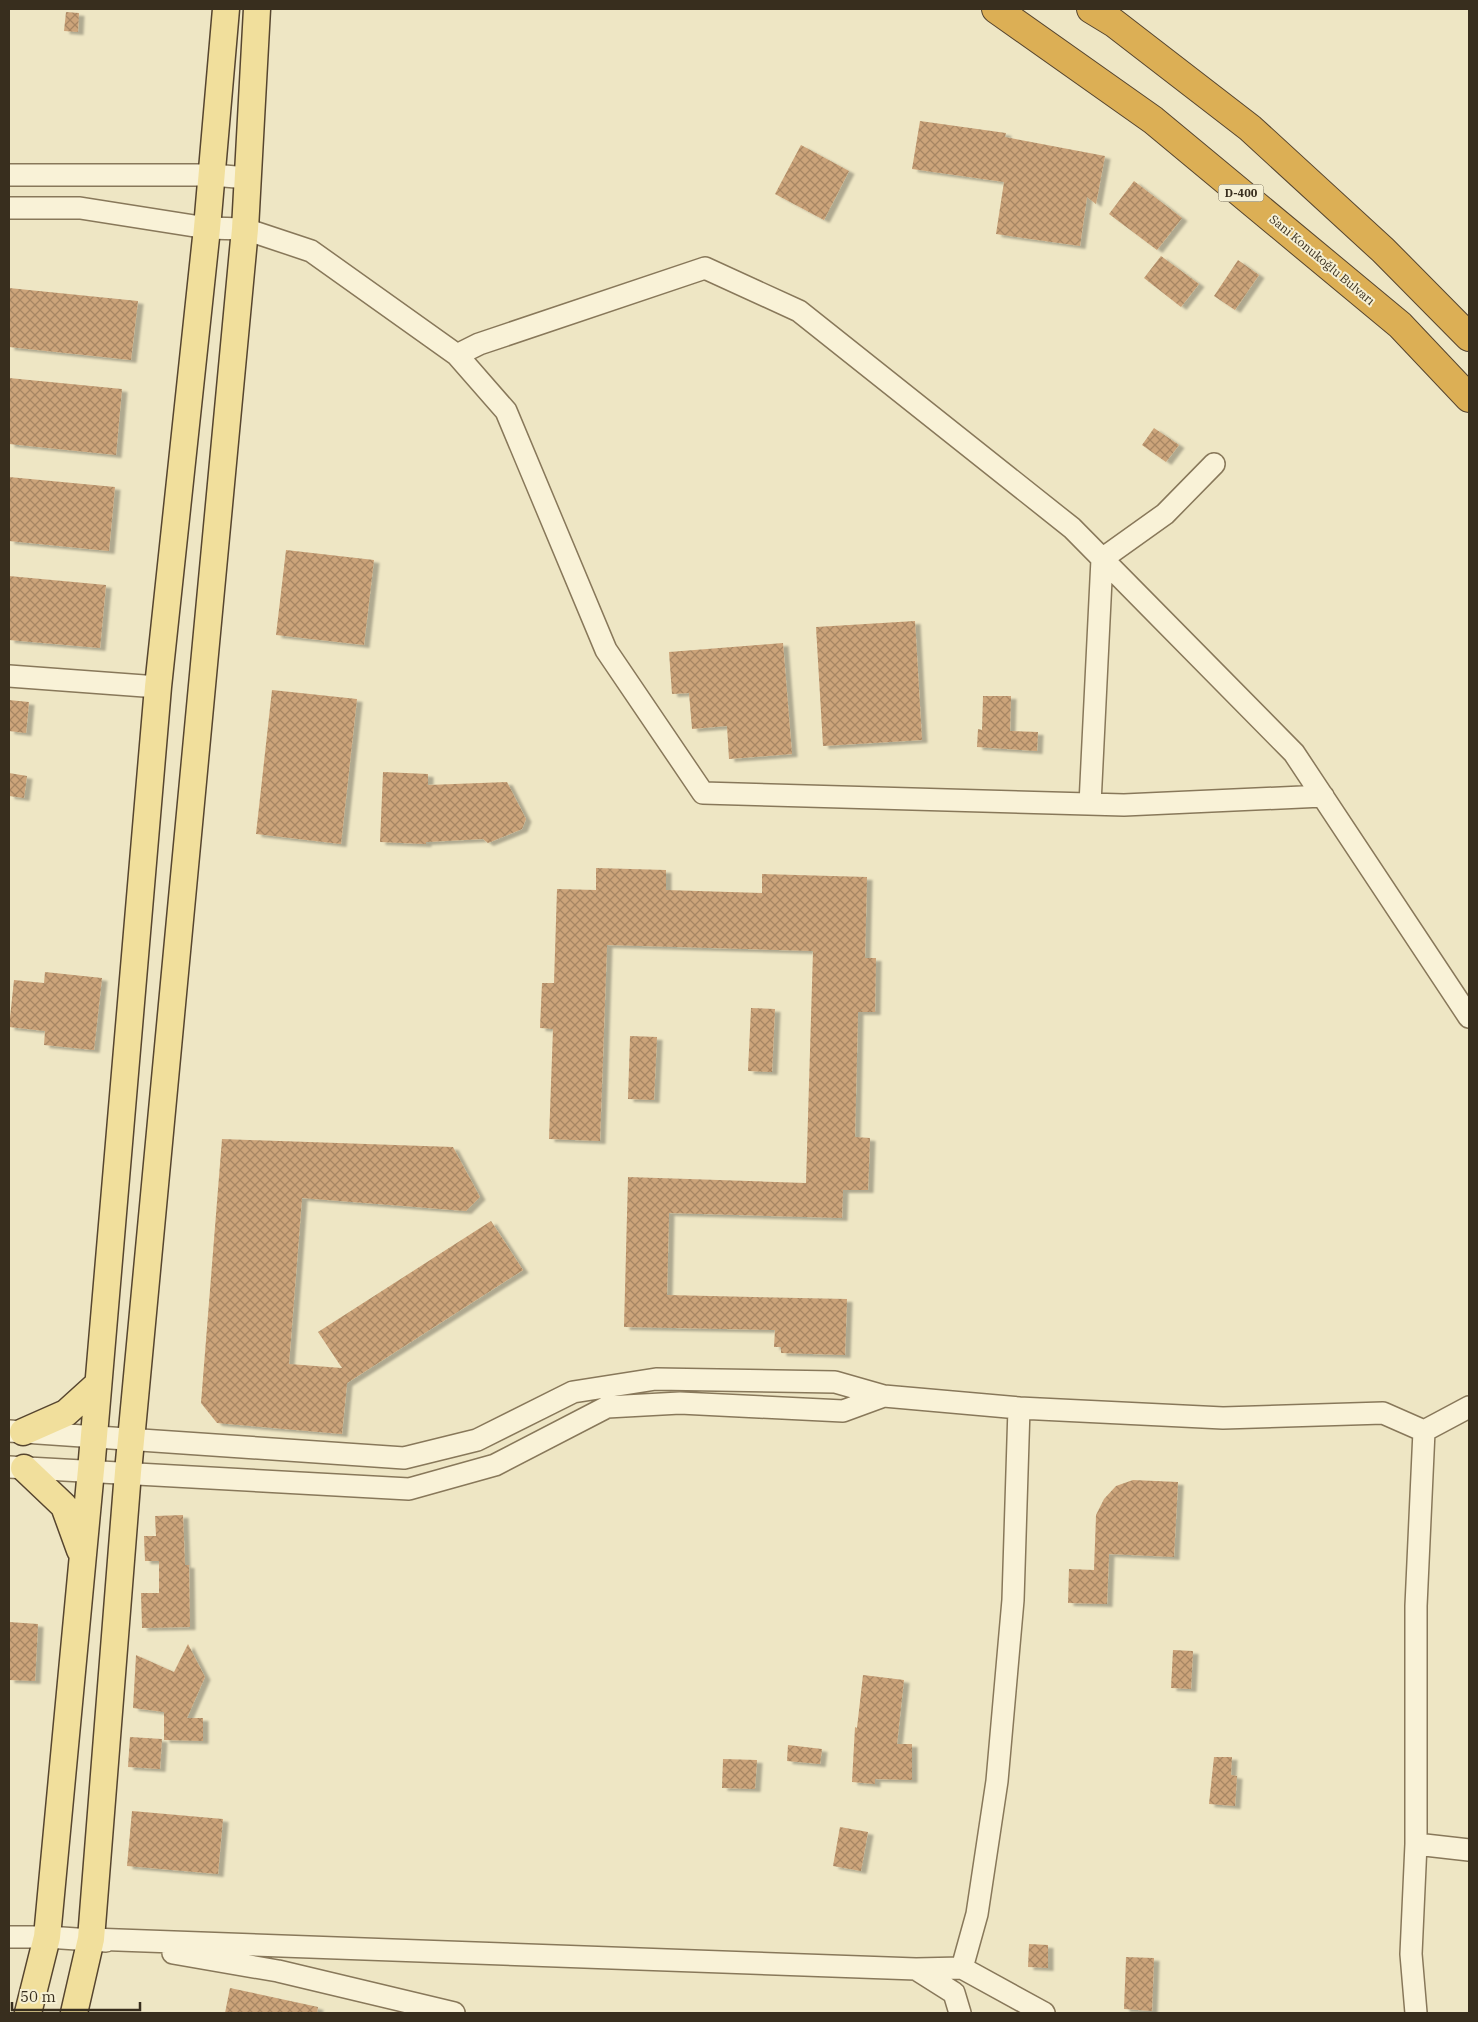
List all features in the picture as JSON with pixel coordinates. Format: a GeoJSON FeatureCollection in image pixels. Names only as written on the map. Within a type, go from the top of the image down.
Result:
{"type":"FeatureCollection","features":[{"type":"Feature","properties":{"kind":"highway","name":"Sani Konukoğlu Bulvarı"},"geometry":{"type":"LineString","coordinates":[[996,9],[1161,126],[1400,325],[1469,398]]}},
{"type":"Feature","properties":{"kind":"highway"},"geometry":{"type":"LineString","coordinates":[[1091,9],[1114,22],[1250,128],[1383,250],[1469,337]]}},
{"type":"Feature","properties":{"kind":"main road"},"geometry":{"type":"LineString","coordinates":[[28,2013],[47,1937],[94,1437],[158,687],[207,228],[226,9]]}},
{"type":"Feature","properties":{"kind":"main road"},"geometry":{"type":"LineString","coordinates":[[74,2013],[91,1939],[128,1472],[245,229],[258,9]]}},
{"type":"Feature","properties":{"kind":"main road"},"geometry":{"type":"LineString","coordinates":[[16,1432],[66,1413],[98,1384]]}},
{"type":"Feature","properties":{"kind":"main road"},"geometry":{"type":"LineString","coordinates":[[16,1468],[64,1506],[82,1558]]}},
{"type":"Feature","properties":{"kind":"street"},"geometry":{"type":"LineString","coordinates":[[9,175],[212,174],[248,178]]}},
{"type":"Feature","properties":{"kind":"street"},"geometry":{"type":"LineString","coordinates":[[9,208],[80,208],[207,228],[245,229],[310,251],[457,355],[506,411],[606,650],[703,793],[1124,805],[1323,796]]}},
{"type":"Feature","properties":{"kind":"street"},"geometry":{"type":"LineString","coordinates":[[457,355],[479,344],[705,268],[799,311],[1072,528],[1294,753],[1469,1017]]}},
{"type":"Feature","properties":{"kind":"street"},"geometry":{"type":"LineString","coordinates":[[1102,559],[1165,514],[1214,464]]}},
{"type":"Feature","properties":{"kind":"street"},"geometry":{"type":"LineString","coordinates":[[1090,804],[1102,559]]}},
{"type":"Feature","properties":{"kind":"street"},"geometry":{"type":"LineString","coordinates":[[9,676],[158,687]]}},
{"type":"Feature","properties":{"kind":"street"},"geometry":{"type":"LineString","coordinates":[[16,1432],[404,1458],[477,1440],[573,1392],[656,1379],[835,1382],[884,1396],[1019,1408],[1223,1418],[1383,1413],[1424,1431]]}},
{"type":"Feature","properties":{"kind":"street"},"geometry":{"type":"LineString","coordinates":[[16,1468],[128,1472],[409,1489],[495,1465],[607,1407],[680,1403],[843,1411],[884,1396]]}},
{"type":"Feature","properties":{"kind":"street"},"geometry":{"type":"LineString","coordinates":[[1424,1431],[1469,1407]]}},
{"type":"Feature","properties":{"kind":"street"},"geometry":{"type":"LineString","coordinates":[[962,1968],[977,1914],[997,1781],[1013,1600],[1019,1408]]}},
{"type":"Feature","properties":{"kind":"street"},"geometry":{"type":"LineString","coordinates":[[1416,2013],[1411,1954],[1416,1844],[1416,1606],[1424,1431]]}},
{"type":"Feature","properties":{"kind":"street"},"geometry":{"type":"LineString","coordinates":[[1416,1844],[1469,1850]]}},
{"type":"Feature","properties":{"kind":"street"},"geometry":{"type":"LineString","coordinates":[[9,1937],[916,1969],[962,1968],[1040,2013]]}},
{"type":"Feature","properties":{"kind":"street"},"geometry":{"type":"LineString","coordinates":[[91,1939],[278,1971],[454,2013]]}},
{"type":"Feature","properties":{"kind":"street"},"geometry":{"type":"LineString","coordinates":[[916,1969],[954,1993],[960,2013]]}},
{"type":"Feature","properties":{"kind":"building"},"geometry":{"type":"Polygon","coordinates":[[[66,12],[79,13],[78,32],[64,31],[66,12]]]}},
{"type":"Feature","properties":{"kind":"building"},"geometry":{"type":"Polygon","coordinates":[[[920,121],[1006,133],[1005,137],[1105,156],[1096,204],[1087,197],[1080,246],[996,234],[1004,182],[912,169],[920,121]]]}},
{"type":"Feature","properties":{"kind":"building"},"geometry":{"type":"Polygon","coordinates":[[[801,145],[849,171],[824,220],[775,194],[801,145]]]}},
{"type":"Feature","properties":{"kind":"building"},"geometry":{"type":"Polygon","coordinates":[[[1134,181],[1182,218],[1157,250],[1109,214],[1134,181]]]}},
{"type":"Feature","properties":{"kind":"building"},"geometry":{"type":"Polygon","coordinates":[[[1161,256],[1199,284],[1181,307],[1144,278],[1161,256]]]}},
{"type":"Feature","properties":{"kind":"building"},"geometry":{"type":"Polygon","coordinates":[[[1238,260],[1259,275],[1235,310],[1214,296],[1238,260]]]}},
{"type":"Feature","properties":{"kind":"building"},"geometry":{"type":"Polygon","coordinates":[[[9,288],[138,301],[131,360],[9,347],[9,288]]]}},
{"type":"Feature","properties":{"kind":"building"},"geometry":{"type":"Polygon","coordinates":[[[9,378],[122,389],[116,455],[9,444],[9,378]]]}},
{"type":"Feature","properties":{"kind":"building"},"geometry":{"type":"Polygon","coordinates":[[[1154,428],[1179,445],[1166,462],[1142,445],[1154,428]]]}},
{"type":"Feature","properties":{"kind":"building"},"geometry":{"type":"Polygon","coordinates":[[[9,477],[115,487],[109,551],[9,541],[9,477]]]}},
{"type":"Feature","properties":{"kind":"building"},"geometry":{"type":"Polygon","coordinates":[[[286,550],[374,560],[364,645],[276,635],[286,550]]]}},
{"type":"Feature","properties":{"kind":"building"},"geometry":{"type":"Polygon","coordinates":[[[9,576],[106,585],[100,648],[9,640],[9,576]]]}},
{"type":"Feature","properties":{"kind":"building"},"geometry":{"type":"Polygon","coordinates":[[[915,621],[922,740],[823,746],[816,627],[915,621]]]}},
{"type":"Feature","properties":{"kind":"building"},"geometry":{"type":"Polygon","coordinates":[[[783,643],[792,754],[729,759],[727,726],[692,729],[689,693],[672,694],[669,652],[783,643]]]}},
{"type":"Feature","properties":{"kind":"building"},"geometry":{"type":"Polygon","coordinates":[[[272,690],[357,699],[341,844],[256,834],[272,690]]]}},
{"type":"Feature","properties":{"kind":"building"},"geometry":{"type":"Polygon","coordinates":[[[983,696],[1011,696],[1010,731],[1038,732],[1037,751],[977,747],[978,729],[982,730],[983,696]]]}},
{"type":"Feature","properties":{"kind":"building"},"geometry":{"type":"Polygon","coordinates":[[[9,700],[29,702],[26,733],[9,731],[9,700]]]}},
{"type":"Feature","properties":{"kind":"building"},"geometry":{"type":"Polygon","coordinates":[[[383,772],[428,774],[428,785],[507,782],[526,819],[522,829],[488,843],[483,839],[426,842],[426,844],[380,842],[383,772]]]}},
{"type":"Feature","properties":{"kind":"building"},"geometry":{"type":"Polygon","coordinates":[[[9,773],[27,776],[24,798],[9,796],[9,773]]]}},
{"type":"Feature","properties":{"kind":"building"},"geometry":{"type":"Polygon","coordinates":[[[596,868],[666,870],[666,890],[762,893],[762,874],[867,877],[865,958],[876,958],[875,1012],[858,1012],[855,1137],[870,1138],[868,1190],[843,1190],[842,1218],[669,1213],[667,1295],[847,1299],[845,1355],[781,1353],[781,1347],[774,1347],[775,1330],[624,1327],[628,1177],[806,1183],[813,951],[607,945],[600,1141],[549,1139],[553,1029],[540,1028],[542,983],[554,983],[557,889],[596,890],[596,868]]]}},
{"type":"Feature","properties":{"kind":"building"},"geometry":{"type":"Polygon","coordinates":[[[45,972],[102,978],[94,1050],[44,1045],[45,1031],[9,1027],[14,980],[44,983],[45,972]]]}},
{"type":"Feature","properties":{"kind":"building"},"geometry":{"type":"Polygon","coordinates":[[[751,1008],[775,1009],[772,1072],[748,1071],[751,1008]]]}},
{"type":"Feature","properties":{"kind":"building"},"geometry":{"type":"Polygon","coordinates":[[[630,1036],[657,1037],[654,1100],[628,1099],[630,1036]]]}},
{"type":"Feature","properties":{"kind":"building"},"geometry":{"type":"Polygon","coordinates":[[[222,1139],[453,1147],[480,1197],[466,1211],[302,1198],[289,1364],[342,1368],[318,1332],[491,1221],[523,1270],[347,1383],[342,1434],[217,1423],[201,1403],[222,1139]]]}},
{"type":"Feature","properties":{"kind":"building"},"geometry":{"type":"Polygon","coordinates":[[[1133,1480],[1178,1482],[1174,1557],[1109,1554],[1107,1604],[1068,1603],[1069,1569],[1094,1570],[1096,1515],[1104,1499],[1116,1486],[1133,1480]]]}},
{"type":"Feature","properties":{"kind":"building"},"geometry":{"type":"Polygon","coordinates":[[[183,1515],[185,1565],[189,1565],[190,1627],[142,1628],[141,1593],[159,1593],[159,1561],[145,1561],[144,1536],[156,1536],[155,1516],[183,1515]]]}},
{"type":"Feature","properties":{"kind":"building"},"geometry":{"type":"Polygon","coordinates":[[[9,1622],[38,1624],[35,1681],[9,1680],[9,1622]]]}},
{"type":"Feature","properties":{"kind":"building"},"geometry":{"type":"Polygon","coordinates":[[[188,1644],[205,1677],[187,1718],[203,1718],[203,1741],[164,1740],[164,1712],[133,1708],[136,1655],[174,1672],[188,1644]]]}},
{"type":"Feature","properties":{"kind":"building"},"geometry":{"type":"Polygon","coordinates":[[[1173,1650],[1193,1651],[1191,1689],[1171,1688],[1173,1650]]]}},
{"type":"Feature","properties":{"kind":"building"},"geometry":{"type":"Polygon","coordinates":[[[863,1675],[904,1680],[897,1744],[912,1744],[912,1780],[875,1779],[875,1784],[852,1782],[855,1727],[857,1728],[863,1675]]]}},
{"type":"Feature","properties":{"kind":"building"},"geometry":{"type":"Polygon","coordinates":[[[130,1737],[162,1739],[160,1769],[128,1767],[130,1737]]]}},
{"type":"Feature","properties":{"kind":"building"},"geometry":{"type":"Polygon","coordinates":[[[788,1745],[822,1749],[820,1764],[787,1761],[788,1745]]]}},
{"type":"Feature","properties":{"kind":"building"},"geometry":{"type":"Polygon","coordinates":[[[1214,1757],[1232,1757],[1231,1775],[1237,1776],[1235,1806],[1209,1804],[1214,1757]]]}},
{"type":"Feature","properties":{"kind":"building"},"geometry":{"type":"Polygon","coordinates":[[[723,1759],[757,1760],[755,1789],[722,1788],[723,1759]]]}},
{"type":"Feature","properties":{"kind":"building"},"geometry":{"type":"Polygon","coordinates":[[[132,1811],[223,1819],[218,1874],[127,1866],[132,1811]]]}},
{"type":"Feature","properties":{"kind":"building"},"geometry":{"type":"Polygon","coordinates":[[[840,1827],[868,1832],[861,1871],[833,1866],[840,1827]]]}},
{"type":"Feature","properties":{"kind":"building"},"geometry":{"type":"Polygon","coordinates":[[[1029,1944],[1048,1945],[1048,1968],[1028,1967],[1029,1944]]]}},
{"type":"Feature","properties":{"kind":"building"},"geometry":{"type":"Polygon","coordinates":[[[1126,1957],[1154,1958],[1152,2011],[1124,2009],[1126,1957]]]}},
{"type":"Feature","properties":{"kind":"building"},"geometry":{"type":"Polygon","coordinates":[[[230,1988],[318,2007],[317,2013],[225,2013],[230,1988]]]}}]}
